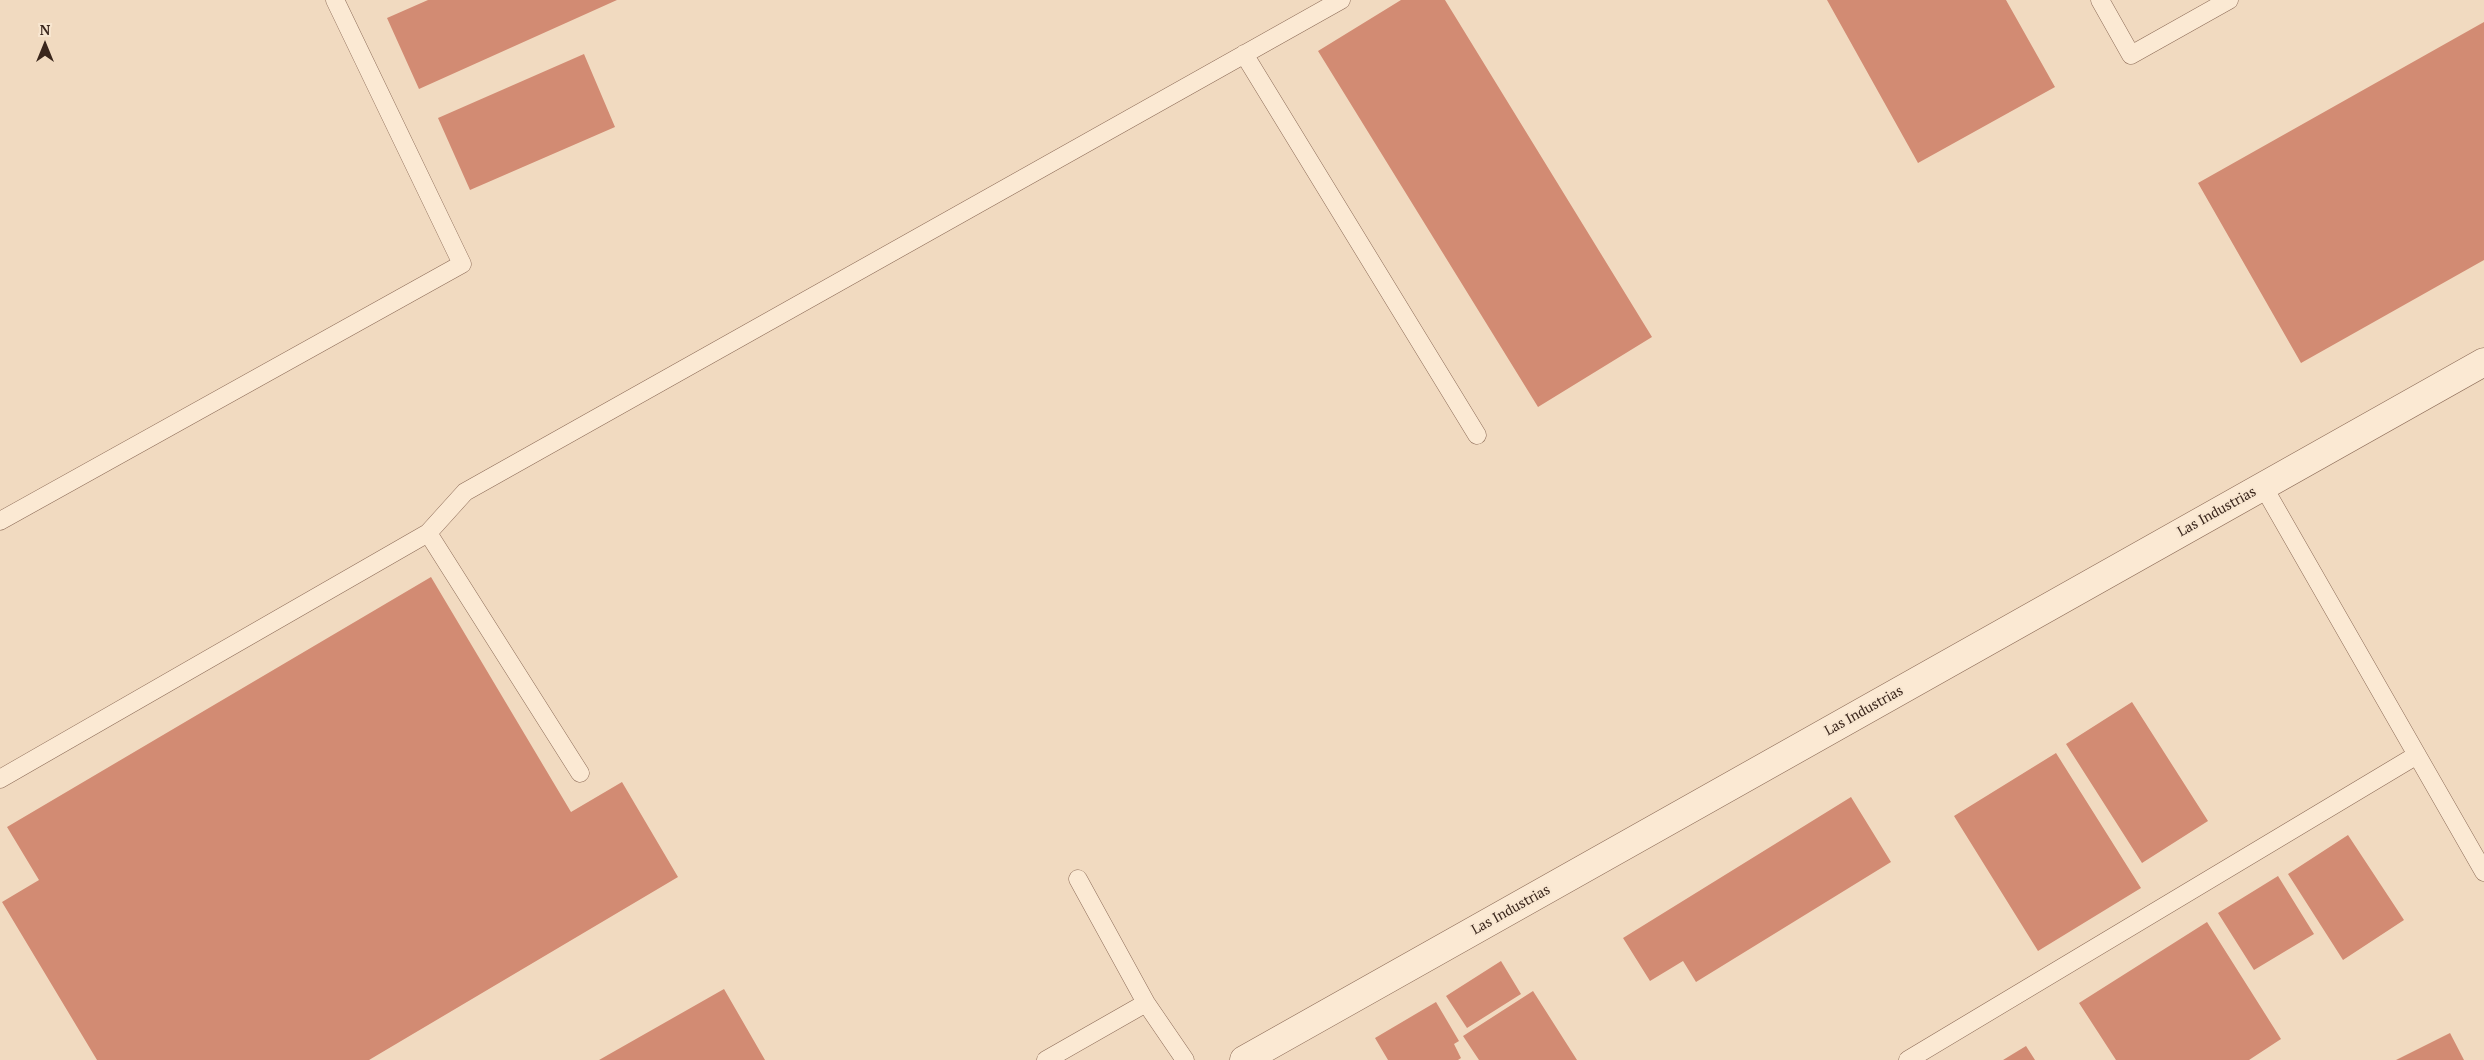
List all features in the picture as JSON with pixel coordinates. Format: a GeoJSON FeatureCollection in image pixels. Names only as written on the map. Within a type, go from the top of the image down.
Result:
{"type":"FeatureCollection","features":[{"type":"Feature","properties":{"kind":"street","name":"Las Industrias"},"geometry":{"type":"LineString","coordinates":[[1244,1060],[2484,362]]}},
{"type":"Feature","properties":{"kind":"lane"},"geometry":{"type":"LineString","coordinates":[[0,521],[462,264],[335,0]]}},
{"type":"Feature","properties":{"kind":"lane"},"geometry":{"type":"LineString","coordinates":[[0,779],[428,533],[465,492],[1341,0]]}},
{"type":"Feature","properties":{"kind":"lane"},"geometry":{"type":"LineString","coordinates":[[2100,0],[2131,54],[2229,0]]}},
{"type":"Feature","properties":{"kind":"lane"},"geometry":{"type":"LineString","coordinates":[[1244,54],[1477,435]]}},
{"type":"Feature","properties":{"kind":"lane"},"geometry":{"type":"LineString","coordinates":[[2263,486],[2484,872]]}},
{"type":"Feature","properties":{"kind":"lane"},"geometry":{"type":"LineString","coordinates":[[428,533],[580,774]]}},
{"type":"Feature","properties":{"kind":"lane"},"geometry":{"type":"LineString","coordinates":[[1908,1060],[2417,755]]}},
{"type":"Feature","properties":{"kind":"lane"},"geometry":{"type":"LineString","coordinates":[[1078,879],[1146,1003],[1185,1060]]}},
{"type":"Feature","properties":{"kind":"lane"},"geometry":{"type":"LineString","coordinates":[[1046,1060],[1146,1003]]}},
{"type":"Feature","properties":{"kind":"building"},"geometry":{"type":"Polygon","coordinates":[[[428,0],[617,0],[419,89],[387,18],[428,0]]]}},
{"type":"Feature","properties":{"kind":"building"},"geometry":{"type":"Polygon","coordinates":[[[1401,0],[1445,0],[1652,337],[1538,407],[1318,51],[1401,0]]]}},
{"type":"Feature","properties":{"kind":"building"},"geometry":{"type":"Polygon","coordinates":[[[1827,0],[2006,0],[2055,87],[1918,163],[1827,0]]]}},
{"type":"Feature","properties":{"kind":"building"},"geometry":{"type":"Polygon","coordinates":[[[2484,22],[2484,260],[2301,363],[2198,183],[2484,22]]]}},
{"type":"Feature","properties":{"kind":"building"},"geometry":{"type":"Polygon","coordinates":[[[584,54],[615,127],[470,190],[438,118],[584,54]]]}},
{"type":"Feature","properties":{"kind":"building"},"geometry":{"type":"Polygon","coordinates":[[[431,577],[571,812],[622,782],[678,877],[369,1060],[97,1060],[2,902],[39,880],[7,827],[431,577]]]}},
{"type":"Feature","properties":{"kind":"building"},"geometry":{"type":"Polygon","coordinates":[[[2132,702],[2208,821],[2142,863],[2066,744],[2132,702]]]}},
{"type":"Feature","properties":{"kind":"building"},"geometry":{"type":"Polygon","coordinates":[[[2056,753],[2141,888],[2038,951],[1954,816],[2056,753]]]}},
{"type":"Feature","properties":{"kind":"building"},"geometry":{"type":"Polygon","coordinates":[[[1851,797],[1891,862],[1696,982],[1683,961],[1650,981],[1623,938],[1851,797]]]}},
{"type":"Feature","properties":{"kind":"building"},"geometry":{"type":"Polygon","coordinates":[[[2348,835],[2404,920],[2343,960],[2288,874],[2348,835]]]}},
{"type":"Feature","properties":{"kind":"building"},"geometry":{"type":"Polygon","coordinates":[[[2278,876],[2314,934],[2254,970],[2218,913],[2278,876]]]}},
{"type":"Feature","properties":{"kind":"building"},"geometry":{"type":"Polygon","coordinates":[[[2207,922],[2281,1039],[2249,1060],[2116,1060],[2079,1003],[2207,922]]]}},
{"type":"Feature","properties":{"kind":"building"},"geometry":{"type":"Polygon","coordinates":[[[1501,961],[1521,994],[1467,1028],[1446,996],[1501,961]]]}},
{"type":"Feature","properties":{"kind":"building"},"geometry":{"type":"Polygon","coordinates":[[[724,989],[765,1060],[599,1060],[724,989]]]}},
{"type":"Feature","properties":{"kind":"building"},"geometry":{"type":"Polygon","coordinates":[[[1533,991],[1577,1060],[1479,1060],[1463,1036],[1533,991]]]}},
{"type":"Feature","properties":{"kind":"building"},"geometry":{"type":"Polygon","coordinates":[[[1436,1002],[1459,1041],[1454,1044],[1461,1058],[1458,1060],[1388,1060],[1375,1038],[1436,1002]]]}},
{"type":"Feature","properties":{"kind":"building"},"geometry":{"type":"Polygon","coordinates":[[[2450,1033],[2464,1060],[2396,1060],[2450,1033]]]}},
{"type":"Feature","properties":{"kind":"building"},"geometry":{"type":"Polygon","coordinates":[[[2026,1046],[2035,1060],[2003,1060],[2026,1046]]]}}]}
